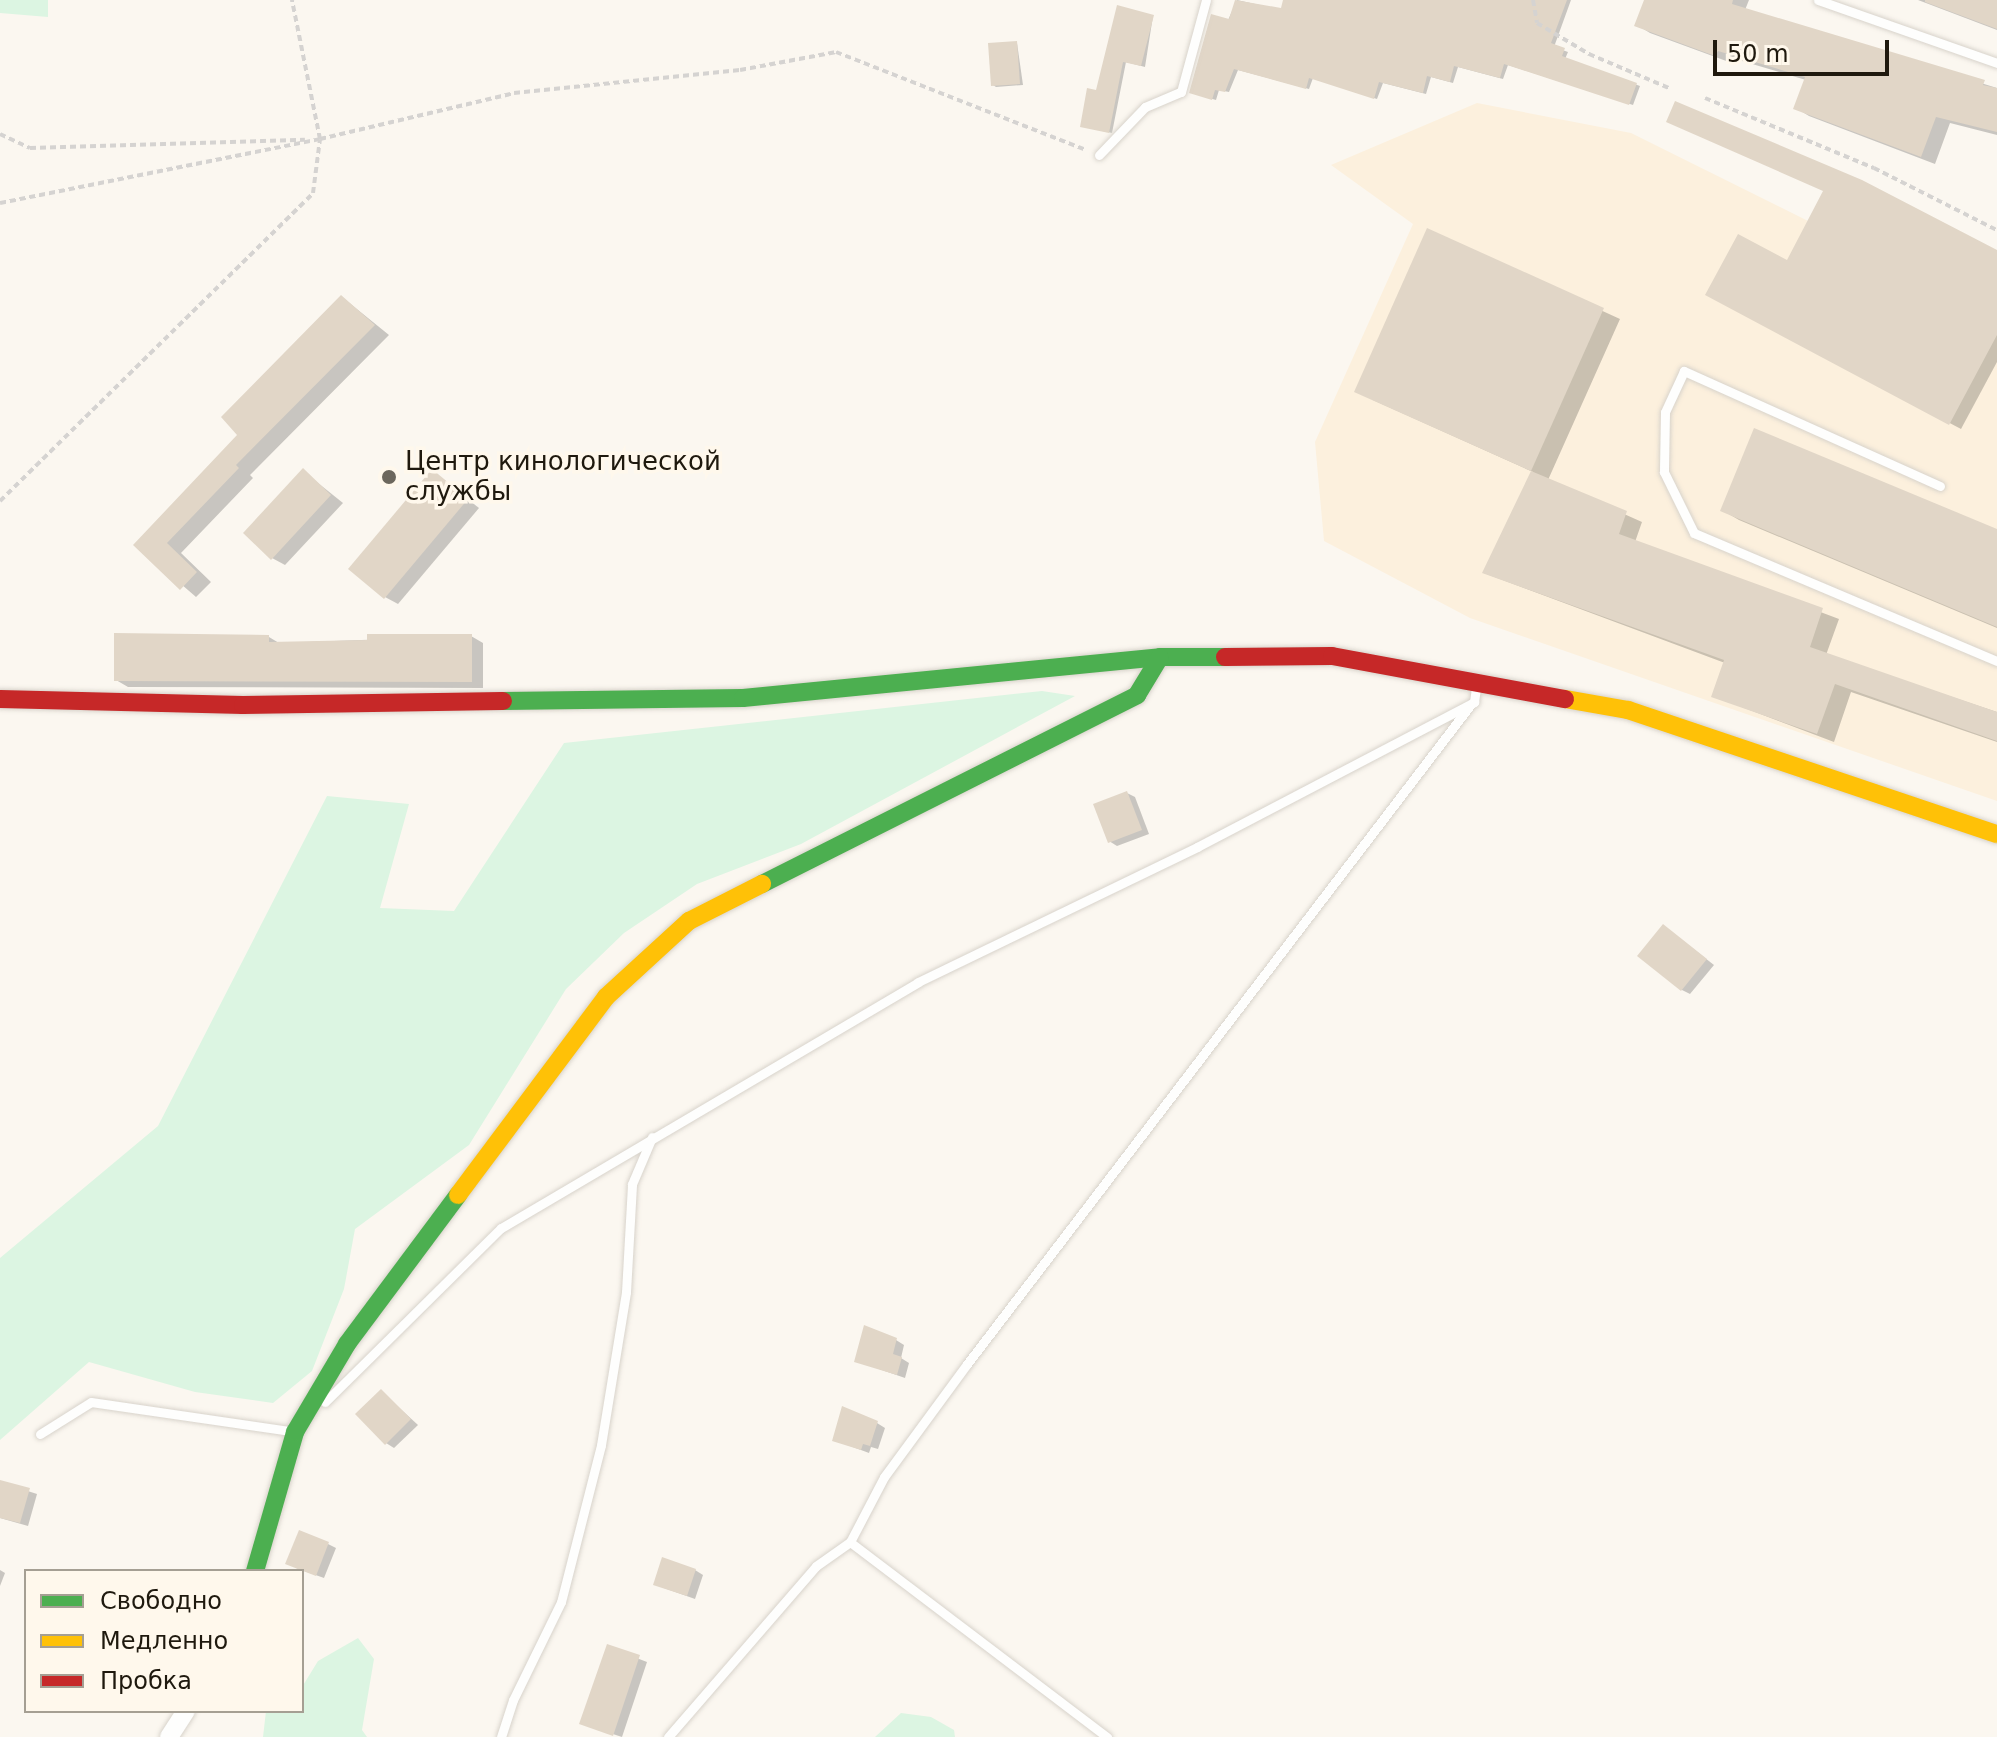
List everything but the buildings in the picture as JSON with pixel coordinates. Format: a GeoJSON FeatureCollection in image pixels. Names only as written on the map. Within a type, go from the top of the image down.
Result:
{"type":"FeatureCollection","features":[{"type":"Feature","properties":{"kind":"street"},"geometry":{"type":"LineString","coordinates":[[0,699],[243,705],[743,698],[1160,657],[1332,656],[1478,679],[1628,710],[1997,834]]}},
{"type":"Feature","properties":{"kind":"street"},"geometry":{"type":"LineString","coordinates":[[256,1569],[295,1432],[347,1344],[510,1120],[606,997],[689,921],[1137,695],[1160,657]]}},
{"type":"Feature","properties":{"kind":"street"},"geometry":{"type":"LineString","coordinates":[[169,1737],[185,1713]]}},
{"type":"Feature","properties":{"kind":"lane"},"geometry":{"type":"LineString","coordinates":[[1099,155],[1145,107],[1181,92],[1206,0]]}},
{"type":"Feature","properties":{"kind":"lane"},"geometry":{"type":"LineString","coordinates":[[1818,0],[1997,63]]}},
{"type":"Feature","properties":{"kind":"lane"},"geometry":{"type":"LineString","coordinates":[[1940,486],[1684,371],[1665,412],[1664,472],[1694,533],[1997,661]]}},
{"type":"Feature","properties":{"kind":"lane"},"geometry":{"type":"LineString","coordinates":[[668,1737],[816,1566],[850,1542],[884,1477],[967,1364],[1474,702],[1478,679]]}},
{"type":"Feature","properties":{"kind":"lane"},"geometry":{"type":"LineString","coordinates":[[40,1434],[91,1402],[295,1432],[501,1228],[918,982],[1197,847],[1474,702]]}},
{"type":"Feature","properties":{"kind":"lane"},"geometry":{"type":"LineString","coordinates":[[501,1737],[513,1700],[561,1602],[601,1445],[626,1292],[632,1184],[652,1137]]}},
{"type":"Feature","properties":{"kind":"lane"},"geometry":{"type":"LineString","coordinates":[[850,1542],[1107,1737]]}},
{"type":"Feature","properties":{"kind":"path"},"geometry":{"type":"LineString","coordinates":[[0,501],[313,193],[320,139],[292,0]]}},
{"type":"Feature","properties":{"kind":"path"},"geometry":{"type":"LineString","coordinates":[[1533,0],[1537,23],[1589,54],[1671,89]]}},
{"type":"Feature","properties":{"kind":"path"},"geometry":{"type":"LineString","coordinates":[[0,203],[320,139],[514,93],[740,70],[836,52],[1099,155]]}},
{"type":"Feature","properties":{"kind":"path"},"geometry":{"type":"LineString","coordinates":[[1705,98],[1874,168],[1997,230]]}},
{"type":"Feature","properties":{"kind":"path"},"geometry":{"type":"LineString","coordinates":[[0,134],[30,148],[320,139]]}},
{"type":"Feature","properties":{"kind":"shaded area"},"geometry":{"type":"Polygon","coordinates":[[[1477,103],[1631,133],[1997,315],[1997,801],[1470,618],[1324,541],[1315,442],[1413,224],[1331,165],[1477,103]]]}},
{"type":"Feature","properties":{"kind":"green space"},"geometry":{"type":"Polygon","coordinates":[[[0,0],[48,0],[48,17],[0,13],[0,0]]]}},
{"type":"Feature","properties":{"kind":"green space"},"geometry":{"type":"Polygon","coordinates":[[[1042,691],[1075,696],[801,844],[697,884],[624,933],[566,989],[469,1145],[355,1229],[344,1289],[312,1371],[273,1403],[195,1392],[89,1362],[0,1440],[0,1258],[158,1126],[327,796],[409,804],[380,908],[454,911],[564,743],[1042,691]]]}},
{"type":"Feature","properties":{"kind":"green space"},"geometry":{"type":"Polygon","coordinates":[[[358,1638],[374,1659],[362,1730],[367,1737],[263,1737],[266,1713],[304,1713],[304,1684],[318,1661],[358,1638]]]}},
{"type":"Feature","properties":{"kind":"green space"},"geometry":{"type":"Polygon","coordinates":[[[901,1713],[931,1717],[954,1730],[955,1737],[875,1737],[901,1713]]]}},
{"type":"Feature","properties":{"kind":"traffic: fast"},"geometry":{"type":"LineString","coordinates":[[503,701],[743,698],[1160,657],[1225,657]]}},
{"type":"Feature","properties":{"kind":"traffic: fast"},"geometry":{"type":"LineString","coordinates":[[762,884],[1137,695],[1160,657]]}},
{"type":"Feature","properties":{"kind":"traffic: fast"},"geometry":{"type":"LineString","coordinates":[[256,1569],[295,1432],[347,1344],[458,1195]]}},
{"type":"Feature","properties":{"kind":"traffic: slow"},"geometry":{"type":"LineString","coordinates":[[1565,699],[1628,710],[1997,834]]}},
{"type":"Feature","properties":{"kind":"traffic: slow"},"geometry":{"type":"LineString","coordinates":[[458,1195],[606,997],[689,921],[762,884]]}},
{"type":"Feature","properties":{"kind":"traffic: jam"},"geometry":{"type":"LineString","coordinates":[[1225,657],[1332,656],[1565,699]]}},
{"type":"Feature","properties":{"kind":"traffic: jam"},"geometry":{"type":"LineString","coordinates":[[0,699],[243,705],[503,701]]}},
{"type":"Feature","properties":{"kind":"place","name":"Центр кинологической службы"},"geometry":{"type":"Point","coordinates":[389,477]}}]}
